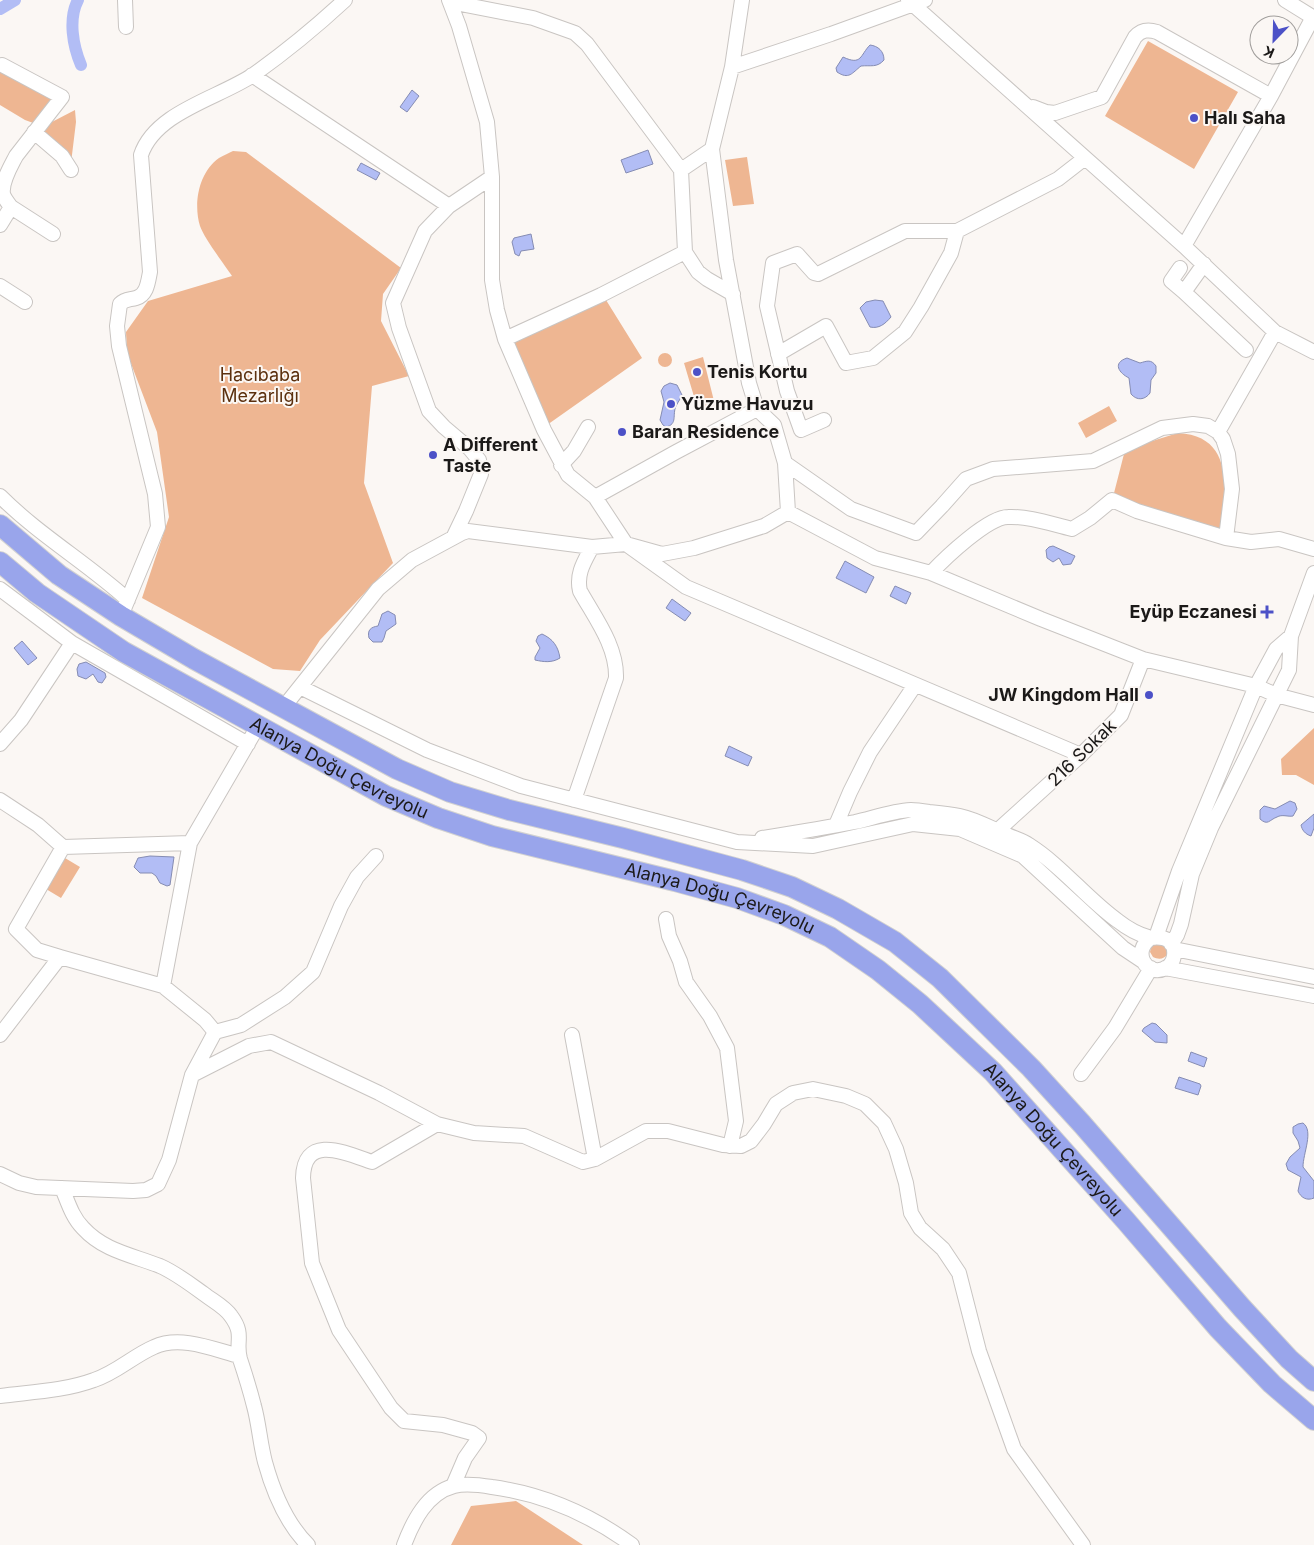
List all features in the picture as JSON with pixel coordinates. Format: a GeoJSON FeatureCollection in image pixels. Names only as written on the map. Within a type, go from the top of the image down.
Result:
{"type":"FeatureCollection","features":[{"type":"Feature","properties":{"kind":"highway","name":"Alanya Doğu Çevreyolu"},"geometry":{"type":"LineString","coordinates":[[0,525],[59,575],[124,608],[194,659],[397,769],[450,792],[509,810],[742,870],[792,887],[838,908],[896,942],[940,978],[1031,1068],[1089,1131],[1242,1308],[1290,1359],[1314,1380]]}},
{"type":"Feature","properties":{"kind":"highway","name":"Alanya Doğu Çevreyolu"},"geometry":{"type":"LineString","coordinates":[[0,562],[45,599],[124,652],[386,796],[438,818],[492,836],[737,898],[784,915],[830,937],[878,970],[920,1004],[992,1072],[1126,1220],[1218,1328],[1272,1384],[1314,1420]]}},
{"type":"Feature","properties":{"kind":"street"},"geometry":{"type":"LineString","coordinates":[[125,0],[126,27]]}},
{"type":"Feature","properties":{"kind":"street"},"geometry":{"type":"LineString","coordinates":[[124,608],[158,527],[155,494],[119,346],[117,326],[120,304],[129,299],[138,298],[144,292],[150,272],[141,155],[149,139],[168,121],[252,75],[329,15],[345,0]]}},
{"type":"Feature","properties":{"kind":"street"},"geometry":{"type":"LineString","coordinates":[[742,0],[732,67],[712,149],[726,260],[748,383],[757,409],[774,425],[785,463],[788,512]]}},
{"type":"Feature","properties":{"kind":"street"},"geometry":{"type":"LineString","coordinates":[[1184,246],[1314,17],[1285,0]]}},
{"type":"Feature","properties":{"kind":"street"},"geometry":{"type":"LineString","coordinates":[[450,1],[533,18],[575,33],[587,44],[681,170],[685,252],[698,272],[733,294]]}},
{"type":"Feature","properties":{"kind":"street"},"geometry":{"type":"LineString","coordinates":[[450,1],[487,122],[492,177],[492,280],[497,310],[505,339],[544,430],[568,475],[595,497],[626,544],[686,587],[1081,755]]}},
{"type":"Feature","properties":{"kind":"street"},"geometry":{"type":"LineString","coordinates":[[732,67],[831,34],[915,2],[1024,103],[1204,264],[1275,332],[1314,352]]}},
{"type":"Feature","properties":{"kind":"street"},"geometry":{"type":"LineString","coordinates":[[1024,103],[1046,112],[1055,113],[1102,97],[1135,37],[1146,31],[1157,32],[1270,96]]}},
{"type":"Feature","properties":{"kind":"street"},"geometry":{"type":"LineString","coordinates":[[2,65],[62,97],[16,156],[4,184],[3,195],[10,208],[53,234]]}},
{"type":"Feature","properties":{"kind":"street"},"geometry":{"type":"LineString","coordinates":[[252,75],[449,206]]}},
{"type":"Feature","properties":{"kind":"street"},"geometry":{"type":"LineString","coordinates":[[34,132],[62,156],[72,170]]}},
{"type":"Feature","properties":{"kind":"street"},"geometry":{"type":"LineString","coordinates":[[681,170],[712,149]]}},
{"type":"Feature","properties":{"kind":"street"},"geometry":{"type":"LineString","coordinates":[[824,420],[800,430],[786,392],[767,306],[773,263],[797,254],[814,273],[818,274],[905,231],[957,231],[1058,179],[1085,158]]}},
{"type":"Feature","properties":{"kind":"street"},"geometry":{"type":"LineString","coordinates":[[454,536],[481,474],[479,460],[430,411],[399,328],[393,303],[425,230],[449,206],[492,177]]}},
{"type":"Feature","properties":{"kind":"street"},"geometry":{"type":"LineString","coordinates":[[0,225],[10,208]]}},
{"type":"Feature","properties":{"kind":"street"},"geometry":{"type":"LineString","coordinates":[[778,354],[826,326],[846,363],[873,358],[905,332],[909,326],[951,253],[957,231]]}},
{"type":"Feature","properties":{"kind":"street"},"geometry":{"type":"LineString","coordinates":[[505,339],[601,295],[685,252]]}},
{"type":"Feature","properties":{"kind":"street"},"geometry":{"type":"LineString","coordinates":[[1184,292],[1204,264]]}},
{"type":"Feature","properties":{"kind":"street"},"geometry":{"type":"LineString","coordinates":[[1180,268],[1172,281],[1246,350]]}},
{"type":"Feature","properties":{"kind":"street"},"geometry":{"type":"LineString","coordinates":[[0,286],[25,302]]}},
{"type":"Feature","properties":{"kind":"street"},"geometry":{"type":"LineString","coordinates":[[1218,432],[1275,332]]}},
{"type":"Feature","properties":{"kind":"street"},"geometry":{"type":"LineString","coordinates":[[595,497],[757,409]]}},
{"type":"Feature","properties":{"kind":"street"},"geometry":{"type":"LineString","coordinates":[[785,463],[851,509],[916,533],[966,479],[992,469],[1093,461],[1162,428],[1194,424],[1208,426],[1218,432],[1223,440],[1231,471],[1232,490],[1226,538]]}},
{"type":"Feature","properties":{"kind":"street"},"geometry":{"type":"LineString","coordinates":[[561,465],[574,451],[588,427]]}},
{"type":"Feature","properties":{"kind":"street"},"geometry":{"type":"LineString","coordinates":[[0,496],[20,516],[108,582],[124,608]]}},
{"type":"Feature","properties":{"kind":"street"},"geometry":{"type":"LineString","coordinates":[[931,573],[951,553],[982,529],[1006,516],[1033,519],[1072,529],[1090,518],[1112,500],[1137,511],[1226,538],[1251,542],[1279,539],[1314,549]]}},
{"type":"Feature","properties":{"kind":"street"},"geometry":{"type":"LineString","coordinates":[[283,708],[378,590],[412,560],[454,536],[468,531],[592,547],[626,544],[662,554],[694,548],[764,526],[788,512]]}},
{"type":"Feature","properties":{"kind":"street"},"geometry":{"type":"LineString","coordinates":[[788,512],[875,558],[931,573],[1143,659],[1256,686],[1276,695],[1314,705]]}},
{"type":"Feature","properties":{"kind":"street"},"geometry":{"type":"LineString","coordinates":[[574,800],[616,678],[616,667],[612,649],[578,585],[580,569],[592,547]]}},
{"type":"Feature","properties":{"kind":"street"},"geometry":{"type":"LineString","coordinates":[[1080,1074],[1115,1028],[1153,966],[1172,961],[1172,946],[1181,924],[1192,874],[1211,828],[1289,670],[1291,636],[1314,573]]}},
{"type":"Feature","properties":{"kind":"street"},"geometry":{"type":"LineString","coordinates":[[0,589],[72,643],[248,744]]}},
{"type":"Feature","properties":{"kind":"street"},"geometry":{"type":"LineString","coordinates":[[1153,966],[1142,957],[1142,948],[1153,937],[1184,856],[1256,686],[1276,649],[1291,636]]}},
{"type":"Feature","properties":{"kind":"street"},"geometry":{"type":"LineString","coordinates":[[0,744],[21,720],[72,643]]}},
{"type":"Feature","properties":{"kind":"street","name":"216 Sokak"},"geometry":{"type":"LineString","coordinates":[[997,831],[1081,755],[1121,715],[1143,659]]}},
{"type":"Feature","properties":{"kind":"street"},"geometry":{"type":"LineString","coordinates":[[836,826],[870,752],[915,685]]}},
{"type":"Feature","properties":{"kind":"street"},"geometry":{"type":"LineString","coordinates":[[300,687],[427,750],[521,786],[737,842],[813,846],[913,824],[960,829],[1023,856],[1123,948],[1153,966],[1314,996]]}},
{"type":"Feature","properties":{"kind":"street"},"geometry":{"type":"LineString","coordinates":[[163,986],[190,843],[258,726]]}},
{"type":"Feature","properties":{"kind":"street"},"geometry":{"type":"LineString","coordinates":[[0,800],[38,825],[63,847],[190,843]]}},
{"type":"Feature","properties":{"kind":"street"},"geometry":{"type":"LineString","coordinates":[[737,842],[836,826],[911,810],[961,816],[1029,844],[1077,884],[1118,922],[1139,933],[1166,939],[1172,946],[1314,977]]}},
{"type":"Feature","properties":{"kind":"street"},"geometry":{"type":"LineString","coordinates":[[63,847],[16,929],[37,950],[163,986],[205,1020],[215,1032]]}},
{"type":"Feature","properties":{"kind":"street"},"geometry":{"type":"LineString","coordinates":[[0,1174],[19,1183],[36,1187],[133,1192],[146,1190],[158,1184],[169,1160],[192,1075],[215,1032],[242,1025],[285,997],[313,972],[341,906],[357,877],[376,856]]}},
{"type":"Feature","properties":{"kind":"street"},"geometry":{"type":"LineString","coordinates":[[666,919],[686,982],[710,1016],[727,1048],[736,1121],[730,1146]]}},
{"type":"Feature","properties":{"kind":"street"},"geometry":{"type":"LineString","coordinates":[[0,1035],[60,957]]}},
{"type":"Feature","properties":{"kind":"street"},"geometry":{"type":"LineString","coordinates":[[572,1035],[595,1159]]}},
{"type":"Feature","properties":{"kind":"street"},"geometry":{"type":"LineString","coordinates":[[192,1075],[249,1046],[271,1042],[379,1093],[437,1124],[474,1133],[524,1136],[583,1162],[595,1159],[646,1132],[668,1131],[730,1146],[741,1146],[751,1141],[776,1104],[793,1093],[813,1089],[846,1096],[865,1104],[884,1123],[896,1150],[906,1183],[911,1213],[920,1228],[943,1249],[959,1273],[979,1351],[1014,1449],[1083,1545]]}},
{"type":"Feature","properties":{"kind":"street"},"geometry":{"type":"LineString","coordinates":[[437,1124],[372,1162],[332,1148],[317,1152],[306,1161],[303,1178],[312,1263],[339,1330],[391,1408],[404,1421],[443,1425],[472,1433],[479,1438],[465,1458],[453,1486]]}},
{"type":"Feature","properties":{"kind":"street"},"geometry":{"type":"LineString","coordinates":[[62,1188],[74,1216],[82,1228],[94,1238],[121,1253],[160,1266],[177,1275],[230,1314],[237,1325],[240,1335],[239,1356],[255,1406],[265,1461],[273,1487],[285,1513],[301,1538],[308,1545]]}},
{"type":"Feature","properties":{"kind":"street"},"geometry":{"type":"LineString","coordinates":[[0,1396],[77,1385],[95,1380],[164,1343],[180,1342],[239,1356]]}},
{"type":"Feature","properties":{"kind":"street"},"geometry":{"type":"LineString","coordinates":[[404,1545],[415,1519],[424,1506],[437,1494],[453,1486],[477,1484],[531,1495],[563,1505],[588,1517],[632,1545]]}},
{"type":"Feature","properties":{"kind":"green space"},"geometry":{"type":"Polygon","coordinates":[[[1148,41],[1238,92],[1194,169],[1105,116],[1148,41]]]}},
{"type":"Feature","properties":{"kind":"green space"},"geometry":{"type":"Polygon","coordinates":[[[0,69],[55,98],[36,124],[25,120],[0,105],[0,69]]]}},
{"type":"Feature","properties":{"kind":"green space"},"geometry":{"type":"Polygon","coordinates":[[[75,110],[76,122],[71,163],[43,136],[48,124],[75,110]]]}},
{"type":"Feature","properties":{"kind":"green space","name":"Hacıbaba Mezarlığı"},"geometry":{"type":"Polygon","coordinates":[[[233,151],[246,152],[401,268],[383,294],[381,321],[409,376],[372,386],[364,483],[393,563],[320,640],[300,671],[273,669],[142,598],[169,517],[157,432],[127,353],[126,332],[148,301],[232,276],[202,231],[197,208],[199,189],[207,171],[219,158],[233,151]]]}},
{"type":"Feature","properties":{"kind":"green space"},"geometry":{"type":"Polygon","coordinates":[[[747,157],[754,204],[733,206],[725,160],[747,157]]]}},
{"type":"Feature","properties":{"kind":"green space"},"geometry":{"type":"Polygon","coordinates":[[[606,300],[642,358],[547,425],[512,341],[606,300]]]}},
{"type":"Feature","properties":{"kind":"green space"},"geometry":{"type":"Polygon","coordinates":[[[662,353],[668,353],[672,360],[668,367],[662,367],[658,363],[658,357],[662,353]]]}},
{"type":"Feature","properties":{"kind":"green space"},"geometry":{"type":"Polygon","coordinates":[[[703,357],[715,405],[698,410],[684,363],[703,357]]]}},
{"type":"Feature","properties":{"kind":"green space"},"geometry":{"type":"Polygon","coordinates":[[[1109,406],[1117,421],[1086,438],[1078,423],[1109,406]]]}},
{"type":"Feature","properties":{"kind":"green space"},"geometry":{"type":"Polygon","coordinates":[[[1178,433],[1197,437],[1210,444],[1218,455],[1223,469],[1224,485],[1221,533],[1153,510],[1114,493],[1124,454],[1149,442],[1178,433]]]}},
{"type":"Feature","properties":{"kind":"green space"},"geometry":{"type":"Polygon","coordinates":[[[1314,728],[1314,785],[1296,775],[1282,775],[1281,759],[1314,728]]]}},
{"type":"Feature","properties":{"kind":"green space"},"geometry":{"type":"Polygon","coordinates":[[[65,858],[80,867],[61,898],[46,889],[65,858]]]}},
{"type":"Feature","properties":{"kind":"green space"},"geometry":{"type":"Polygon","coordinates":[[[1152,943],[1166,943],[1168,954],[1161,959],[1153,957],[1150,952],[1152,943]]]}},
{"type":"Feature","properties":{"kind":"green space"},"geometry":{"type":"Polygon","coordinates":[[[516,1501],[583,1545],[451,1545],[471,1506],[516,1501]]]}},
{"type":"Feature","properties":{"kind":"water"},"geometry":{"type":"Polygon","coordinates":[[[870,45],[876,46],[882,52],[884,60],[881,63],[874,66],[861,66],[853,73],[847,75],[837,72],[836,68],[843,57],[857,60],[870,45]]]}},
{"type":"Feature","properties":{"kind":"water"},"geometry":{"type":"Polygon","coordinates":[[[412,90],[419,96],[407,112],[400,107],[412,90]]]}},
{"type":"Feature","properties":{"kind":"water"},"geometry":{"type":"Polygon","coordinates":[[[648,150],[653,164],[626,173],[621,160],[648,150]]]}},
{"type":"Feature","properties":{"kind":"water"},"geometry":{"type":"Polygon","coordinates":[[[361,163],[380,173],[376,180],[357,170],[361,163]]]}},
{"type":"Feature","properties":{"kind":"water"},"geometry":{"type":"Polygon","coordinates":[[[531,234],[534,249],[521,251],[519,256],[515,254],[512,242],[514,238],[531,234]]]}},
{"type":"Feature","properties":{"kind":"water"},"geometry":{"type":"Polygon","coordinates":[[[883,301],[891,317],[882,325],[870,327],[860,308],[866,302],[883,301]]]}},
{"type":"Feature","properties":{"kind":"water"},"geometry":{"type":"Polygon","coordinates":[[[1127,358],[1140,363],[1151,361],[1156,366],[1156,373],[1151,380],[1150,393],[1143,398],[1138,399],[1131,394],[1129,378],[1120,371],[1118,365],[1127,358]]]}},
{"type":"Feature","properties":{"kind":"water","name":"Yüzme Havuzu"},"geometry":{"type":"Polygon","coordinates":[[[670,383],[677,385],[682,395],[676,406],[672,424],[666,427],[660,420],[664,402],[661,391],[664,386],[670,383]]]}},
{"type":"Feature","properties":{"kind":"water"},"geometry":{"type":"Polygon","coordinates":[[[1053,546],[1075,556],[1071,564],[1063,565],[1059,558],[1053,562],[1047,558],[1046,550],[1053,546]]]}},
{"type":"Feature","properties":{"kind":"water"},"geometry":{"type":"Polygon","coordinates":[[[845,561],[874,577],[866,593],[836,578],[845,561]]]}},
{"type":"Feature","properties":{"kind":"water"},"geometry":{"type":"Polygon","coordinates":[[[895,586],[911,593],[906,604],[890,596],[895,586]]]}},
{"type":"Feature","properties":{"kind":"water"},"geometry":{"type":"Polygon","coordinates":[[[672,599],[691,613],[685,621],[666,608],[672,599]]]}},
{"type":"Feature","properties":{"kind":"water"},"geometry":{"type":"Polygon","coordinates":[[[388,611],[395,615],[396,624],[386,631],[382,642],[373,642],[369,638],[369,631],[378,626],[382,614],[388,611]]]}},
{"type":"Feature","properties":{"kind":"water"},"geometry":{"type":"Polygon","coordinates":[[[542,634],[554,643],[560,658],[548,662],[535,660],[540,648],[536,641],[538,636],[542,634]]]}},
{"type":"Feature","properties":{"kind":"water"},"geometry":{"type":"Polygon","coordinates":[[[22,641],[37,658],[28,665],[14,648],[22,641]]]}},
{"type":"Feature","properties":{"kind":"water"},"geometry":{"type":"Polygon","coordinates":[[[86,662],[105,673],[106,677],[102,683],[98,682],[93,674],[86,679],[78,676],[77,669],[79,664],[86,662]]]}},
{"type":"Feature","properties":{"kind":"water"},"geometry":{"type":"Polygon","coordinates":[[[729,746],[752,757],[748,766],[725,756],[729,746]]]}},
{"type":"Feature","properties":{"kind":"water"},"geometry":{"type":"Polygon","coordinates":[[[1290,801],[1295,803],[1297,809],[1293,816],[1279,816],[1267,822],[1260,819],[1260,810],[1264,806],[1275,809],[1290,801]]]}},
{"type":"Feature","properties":{"kind":"water"},"geometry":{"type":"Polygon","coordinates":[[[1314,814],[1314,828],[1311,836],[1304,832],[1301,825],[1314,814]]]}},
{"type":"Feature","properties":{"kind":"water"},"geometry":{"type":"Polygon","coordinates":[[[150,856],[174,857],[170,885],[167,886],[160,883],[152,873],[140,873],[134,867],[138,858],[150,856]]]}},
{"type":"Feature","properties":{"kind":"water"},"geometry":{"type":"Polygon","coordinates":[[[1152,1023],[1156,1024],[1167,1035],[1167,1043],[1155,1042],[1142,1031],[1152,1023]]]}},
{"type":"Feature","properties":{"kind":"water"},"geometry":{"type":"Polygon","coordinates":[[[1191,1052],[1207,1058],[1204,1067],[1188,1061],[1191,1052]]]}},
{"type":"Feature","properties":{"kind":"water"},"geometry":{"type":"Polygon","coordinates":[[[1179,1077],[1200,1084],[1198,1095],[1175,1088],[1179,1077]]]}},
{"type":"Feature","properties":{"kind":"water"},"geometry":{"type":"Polygon","coordinates":[[[1303,1123],[1308,1131],[1308,1137],[1303,1167],[1314,1181],[1314,1198],[1309,1199],[1303,1197],[1298,1191],[1301,1177],[1288,1170],[1286,1164],[1290,1157],[1300,1148],[1293,1133],[1293,1127],[1303,1123]]]}},
{"type":"Feature","properties":{"kind":"waterway"},"geometry":{"type":"LineString","coordinates":[[0,9],[15,0]]}},
{"type":"Feature","properties":{"kind":"waterway"},"geometry":{"type":"LineString","coordinates":[[78,0],[72,24],[81,65]]}},
{"type":"Feature","properties":{"kind":"place","name":"Halı Saha"},"geometry":{"type":"Point","coordinates":[1194,118]}},
{"type":"Feature","properties":{"kind":"place","name":"Tenis Kortu"},"geometry":{"type":"Point","coordinates":[697,372]}},
{"type":"Feature","properties":{"kind":"place","name":"Yüzme Havuzu"},"geometry":{"type":"Point","coordinates":[671,404]}},
{"type":"Feature","properties":{"kind":"place","name":"Baran Residence"},"geometry":{"type":"Point","coordinates":[622,432]}},
{"type":"Feature","properties":{"kind":"place","name":"A Different Taste"},"geometry":{"type":"Point","coordinates":[433,455]}},
{"type":"Feature","properties":{"kind":"place","name":"Eyüp Eczanesi"},"geometry":{"type":"Point","coordinates":[1267,612]}},
{"type":"Feature","properties":{"kind":"place","name":"JW Kingdom Hall"},"geometry":{"type":"Point","coordinates":[1149,695]}}]}
